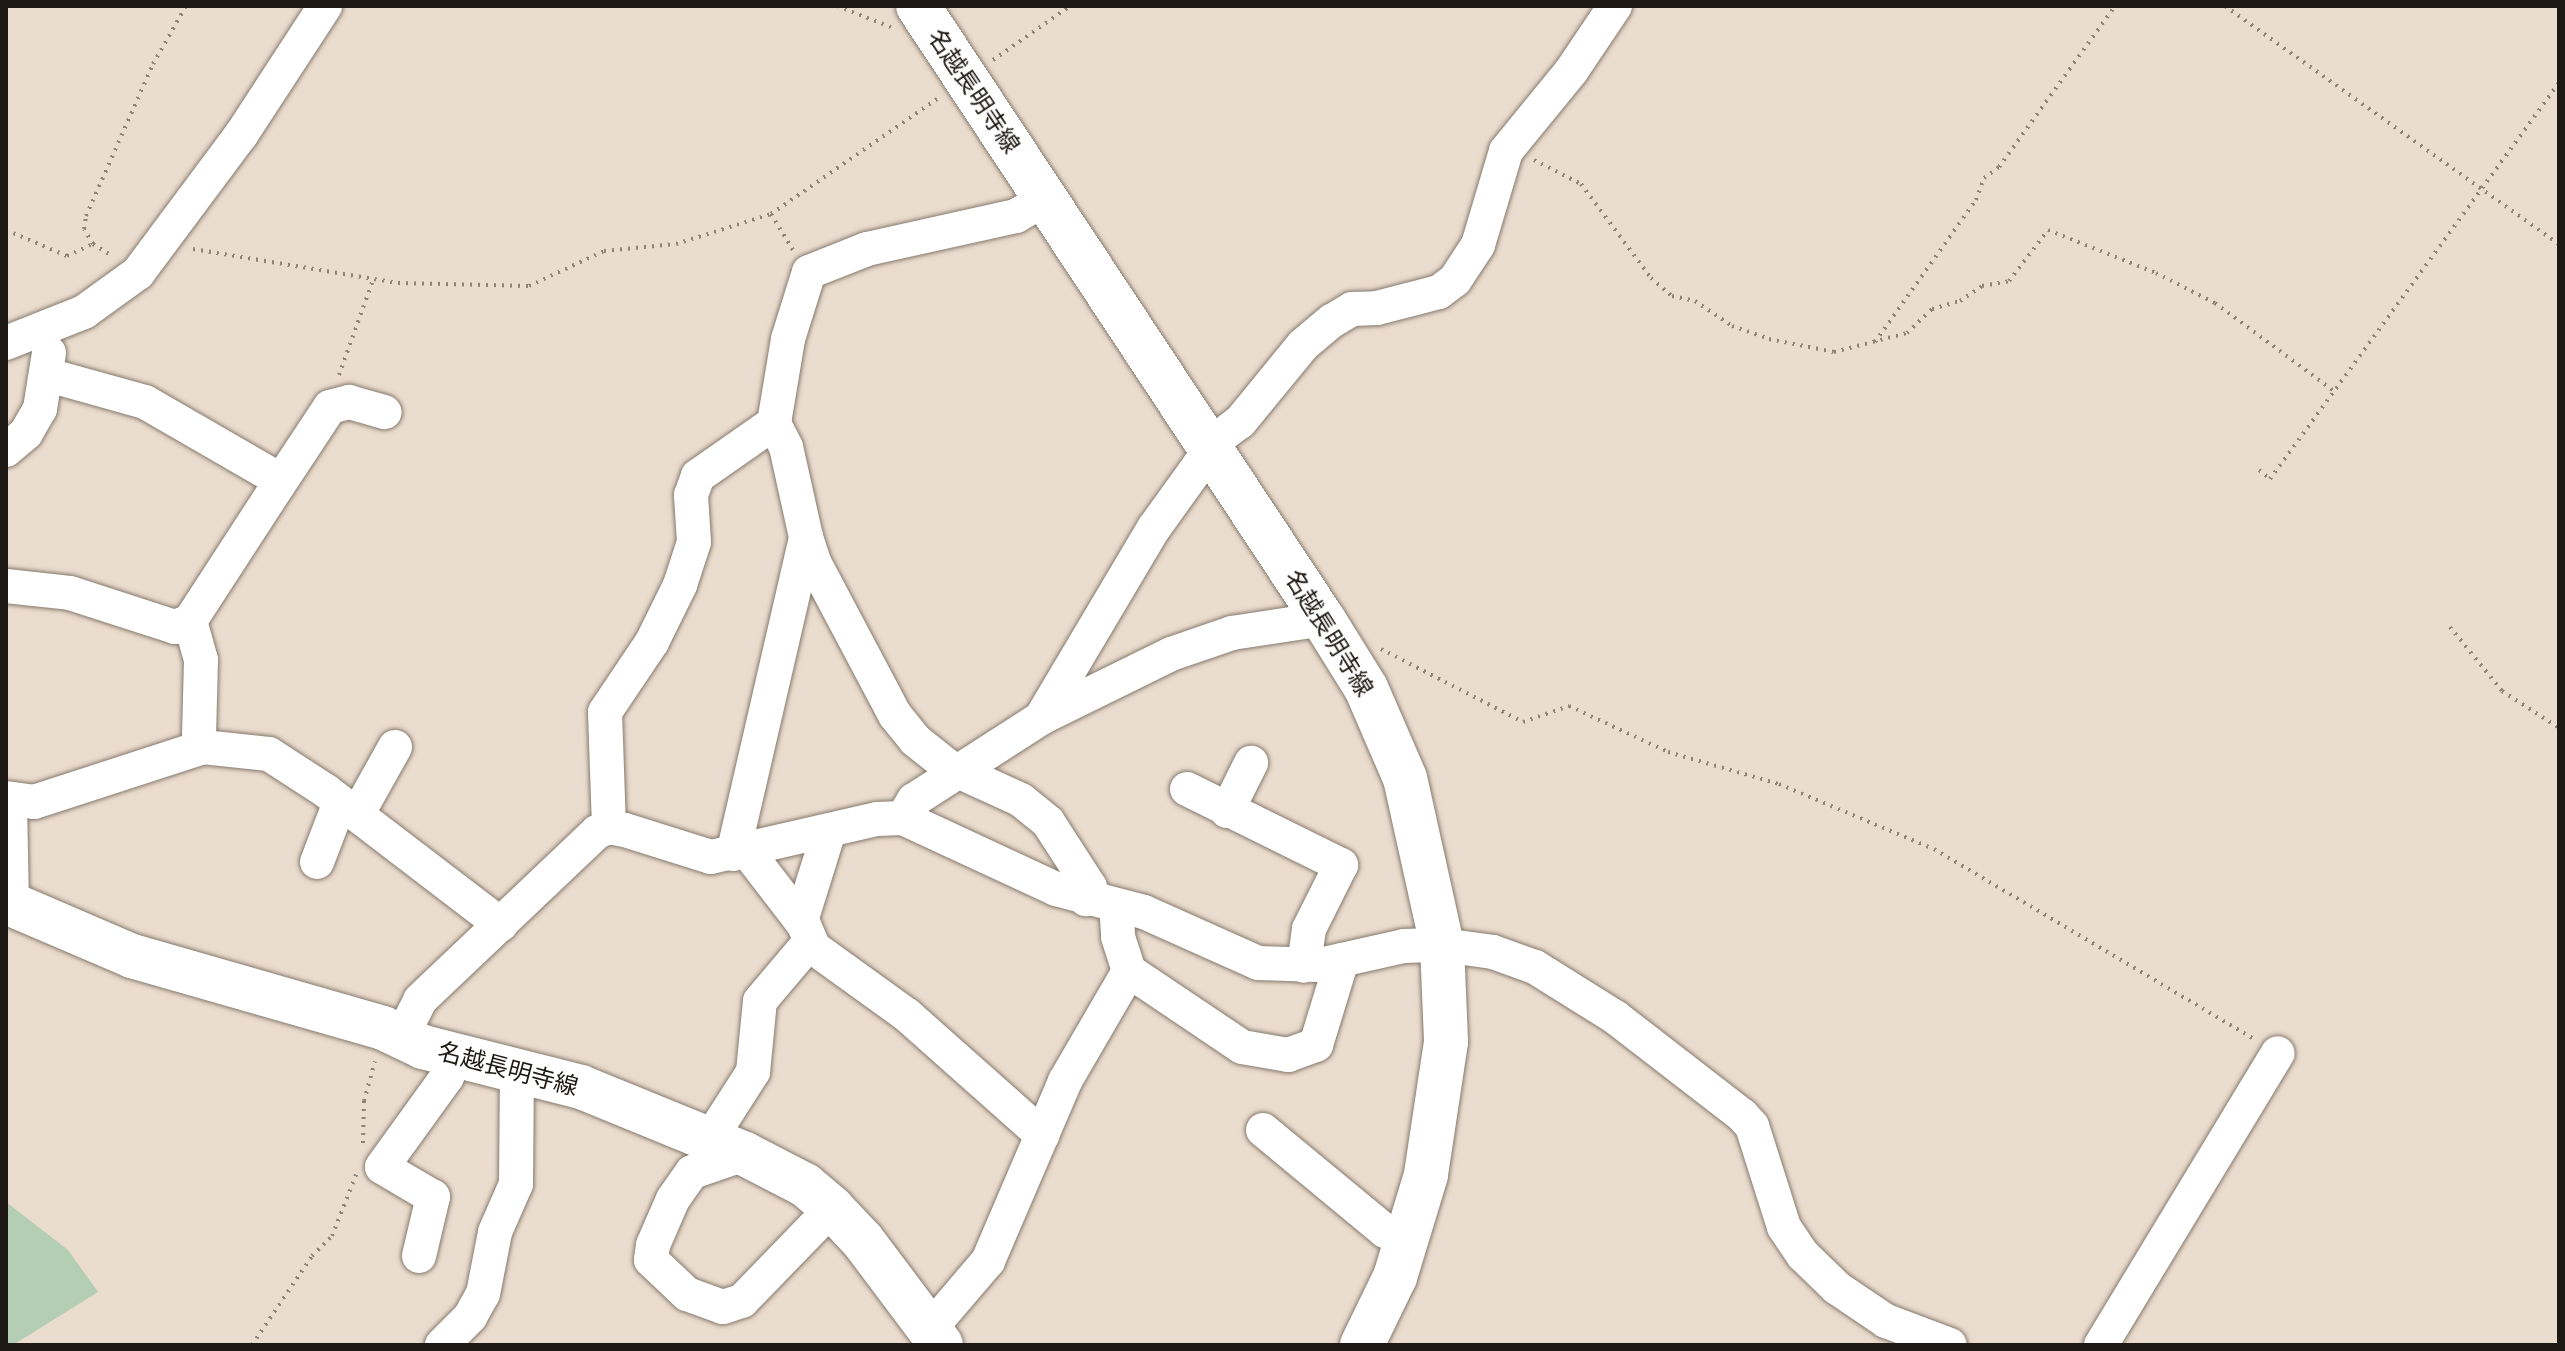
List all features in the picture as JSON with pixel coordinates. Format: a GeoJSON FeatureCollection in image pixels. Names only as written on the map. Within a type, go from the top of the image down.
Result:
{"type":"FeatureCollection","features":[{"type":"Feature","properties":{"kind":"main road","name":"名越長明寺線"},"geometry":{"type":"LineString","coordinates":[[926,18],[1323,619],[1366,688],[1405,778],[1442,945],[1446,1042],[1426,1175],[1407,1239],[1362,1345]]}},
{"type":"Feature","properties":{"kind":"main road","name":"名越長明寺線"},"geometry":{"type":"LineString","coordinates":[[9,903],[132,956],[393,1031],[455,1055],[581,1087],[727,1146],[805,1185],[832,1208],[863,1241],[935,1337]]}},
{"type":"Feature","properties":{"kind":"street"},"geometry":{"type":"LineString","coordinates":[[6,343],[84,312],[138,273],[164,243],[325,6]]}},
{"type":"Feature","properties":{"kind":"street"},"geometry":{"type":"LineString","coordinates":[[1041,718],[1154,528],[1212,449],[1240,422],[1303,345],[1352,309],[1377,308],[1439,292],[1455,280],[1478,245],[1498,168],[1514,140],[1572,70],[1615,6]]}},
{"type":"Feature","properties":{"kind":"street"},"geometry":{"type":"LineString","coordinates":[[1046,199],[1016,216],[867,249],[809,272],[788,339],[774,423],[786,447],[806,537],[822,578],[895,715],[915,740],[956,770],[1021,800],[1048,822],[1101,902],[1118,937],[1129,971],[1242,1047],[1288,1055],[1316,1045],[1342,960]]}},
{"type":"Feature","properties":{"kind":"street"},"geometry":{"type":"LineString","coordinates":[[6,450],[34,422],[48,375],[51,327]]}},
{"type":"Feature","properties":{"kind":"street"},"geometry":{"type":"LineString","coordinates":[[48,375],[145,402],[275,477],[277,487]]}},
{"type":"Feature","properties":{"kind":"street"},"geometry":{"type":"LineString","coordinates":[[6,586],[70,593],[175,627],[190,621],[330,407],[349,402],[385,412]]}},
{"type":"Feature","properties":{"kind":"street"},"geometry":{"type":"LineString","coordinates":[[609,827],[605,712],[652,642],[680,585],[694,542],[691,495],[698,476],[774,423]]}},
{"type":"Feature","properties":{"kind":"street"},"geometry":{"type":"LineString","coordinates":[[740,852],[806,537]]}},
{"type":"Feature","properties":{"kind":"street"},"geometry":{"type":"LineString","coordinates":[[903,818],[914,800],[956,770],[1041,718],[1206,640],[1323,619]]}},
{"type":"Feature","properties":{"kind":"street"},"geometry":{"type":"LineString","coordinates":[[190,621],[201,660],[199,735],[203,747]]}},
{"type":"Feature","properties":{"kind":"street"},"geometry":{"type":"LineString","coordinates":[[9,903],[8,800],[34,802],[203,747],[269,754],[348,809],[501,925]]}},
{"type":"Feature","properties":{"kind":"street"},"geometry":{"type":"LineString","coordinates":[[317,862],[348,809],[395,747]]}},
{"type":"Feature","properties":{"kind":"street"},"geometry":{"type":"LineString","coordinates":[[1227,811],[1251,763]]}},
{"type":"Feature","properties":{"kind":"street"},"geometry":{"type":"LineString","coordinates":[[1187,789],[1341,865],[1309,929],[1304,966]]}},
{"type":"Feature","properties":{"kind":"street"},"geometry":{"type":"LineString","coordinates":[[393,1031],[420,1000],[589,839],[609,827],[711,857],[903,818],[1101,902],[1144,912],[1258,963],[1304,966],[1404,946],[1442,945],[1493,952],[1535,967],[1605,1010],[1728,1102],[1752,1126],[1777,1212],[1803,1255],[1859,1304],[1907,1331],[1950,1345]]}},
{"type":"Feature","properties":{"kind":"street"},"geometry":{"type":"LineString","coordinates":[[829,831],[805,932],[760,1001],[753,1072],[727,1146],[692,1172],[673,1199],[653,1245],[651,1260],[687,1294],[723,1307],[742,1301],[832,1208]]}},
{"type":"Feature","properties":{"kind":"street"},"geometry":{"type":"LineString","coordinates":[[740,852],[805,932],[907,1015],[1042,1135]]}},
{"type":"Feature","properties":{"kind":"street"},"geometry":{"type":"LineString","coordinates":[[935,1337],[988,1261],[1065,1081],[1129,971]]}},
{"type":"Feature","properties":{"kind":"street"},"geometry":{"type":"LineString","coordinates":[[2101,1345],[2278,1053]]}},
{"type":"Feature","properties":{"kind":"street"},"geometry":{"type":"LineString","coordinates":[[419,1256],[433,1197],[368,1170],[447,1077],[455,1055]]}},
{"type":"Feature","properties":{"kind":"street"},"geometry":{"type":"LineString","coordinates":[[442,1345],[470,1317],[483,1294],[495,1232],[516,1184],[512,1108],[517,1071]]}},
{"type":"Feature","properties":{"kind":"street"},"geometry":{"type":"LineString","coordinates":[[1263,1130],[1385,1231],[1407,1239]]}},
{"type":"Feature","properties":{"kind":"path"},"geometry":{"type":"LineString","coordinates":[[138,273],[93,244],[84,229],[86,216],[153,64],[186,6]]}},
{"type":"Feature","properties":{"kind":"path"},"geometry":{"type":"LineString","coordinates":[[837,6],[900,30],[926,18]]}},
{"type":"Feature","properties":{"kind":"path"},"geometry":{"type":"LineString","coordinates":[[164,243],[373,280],[529,286],[604,251],[676,244],[771,214],[1070,6]]}},
{"type":"Feature","properties":{"kind":"path"},"geometry":{"type":"LineString","coordinates":[[1875,342],[1976,200],[1984,178],[1999,167],[2115,6]]}},
{"type":"Feature","properties":{"kind":"path"},"geometry":{"type":"LineString","coordinates":[[2225,6],[2559,244]]}},
{"type":"Feature","properties":{"kind":"path"},"geometry":{"type":"LineString","coordinates":[[2259,470],[2270,479],[2559,82]]}},
{"type":"Feature","properties":{"kind":"path"},"geometry":{"type":"LineString","coordinates":[[1514,140],[1546,170],[1581,184],[1651,278],[1672,296],[1695,301],[1732,326],[1769,339],[1834,352],[1907,333],[1932,309],[1960,301],[1982,286],[2009,281],[2048,230],[2156,273],[2215,303],[2334,391]]}},
{"type":"Feature","properties":{"kind":"path"},"geometry":{"type":"LineString","coordinates":[[771,214],[809,272]]}},
{"type":"Feature","properties":{"kind":"path"},"geometry":{"type":"LineString","coordinates":[[6,230],[67,256],[93,244]]}},
{"type":"Feature","properties":{"kind":"path"},"geometry":{"type":"LineString","coordinates":[[330,407],[373,280]]}},
{"type":"Feature","properties":{"kind":"path"},"geometry":{"type":"LineString","coordinates":[[2450,627],[2502,691],[2559,728]]}},
{"type":"Feature","properties":{"kind":"path"},"geometry":{"type":"LineString","coordinates":[[1372,645],[1523,722],[1569,706],[1668,752],[1779,784],[1934,849],[2278,1053]]}},
{"type":"Feature","properties":{"kind":"path"},"geometry":{"type":"LineString","coordinates":[[252,1345],[312,1256],[332,1236],[368,1170],[364,1101],[393,1031]]}},
{"type":"Feature","properties":{"kind":"green space"},"geometry":{"type":"Polygon","coordinates":[[[6,1202],[68,1250],[98,1292],[13,1345],[6,1345],[6,1202]]]}}]}
